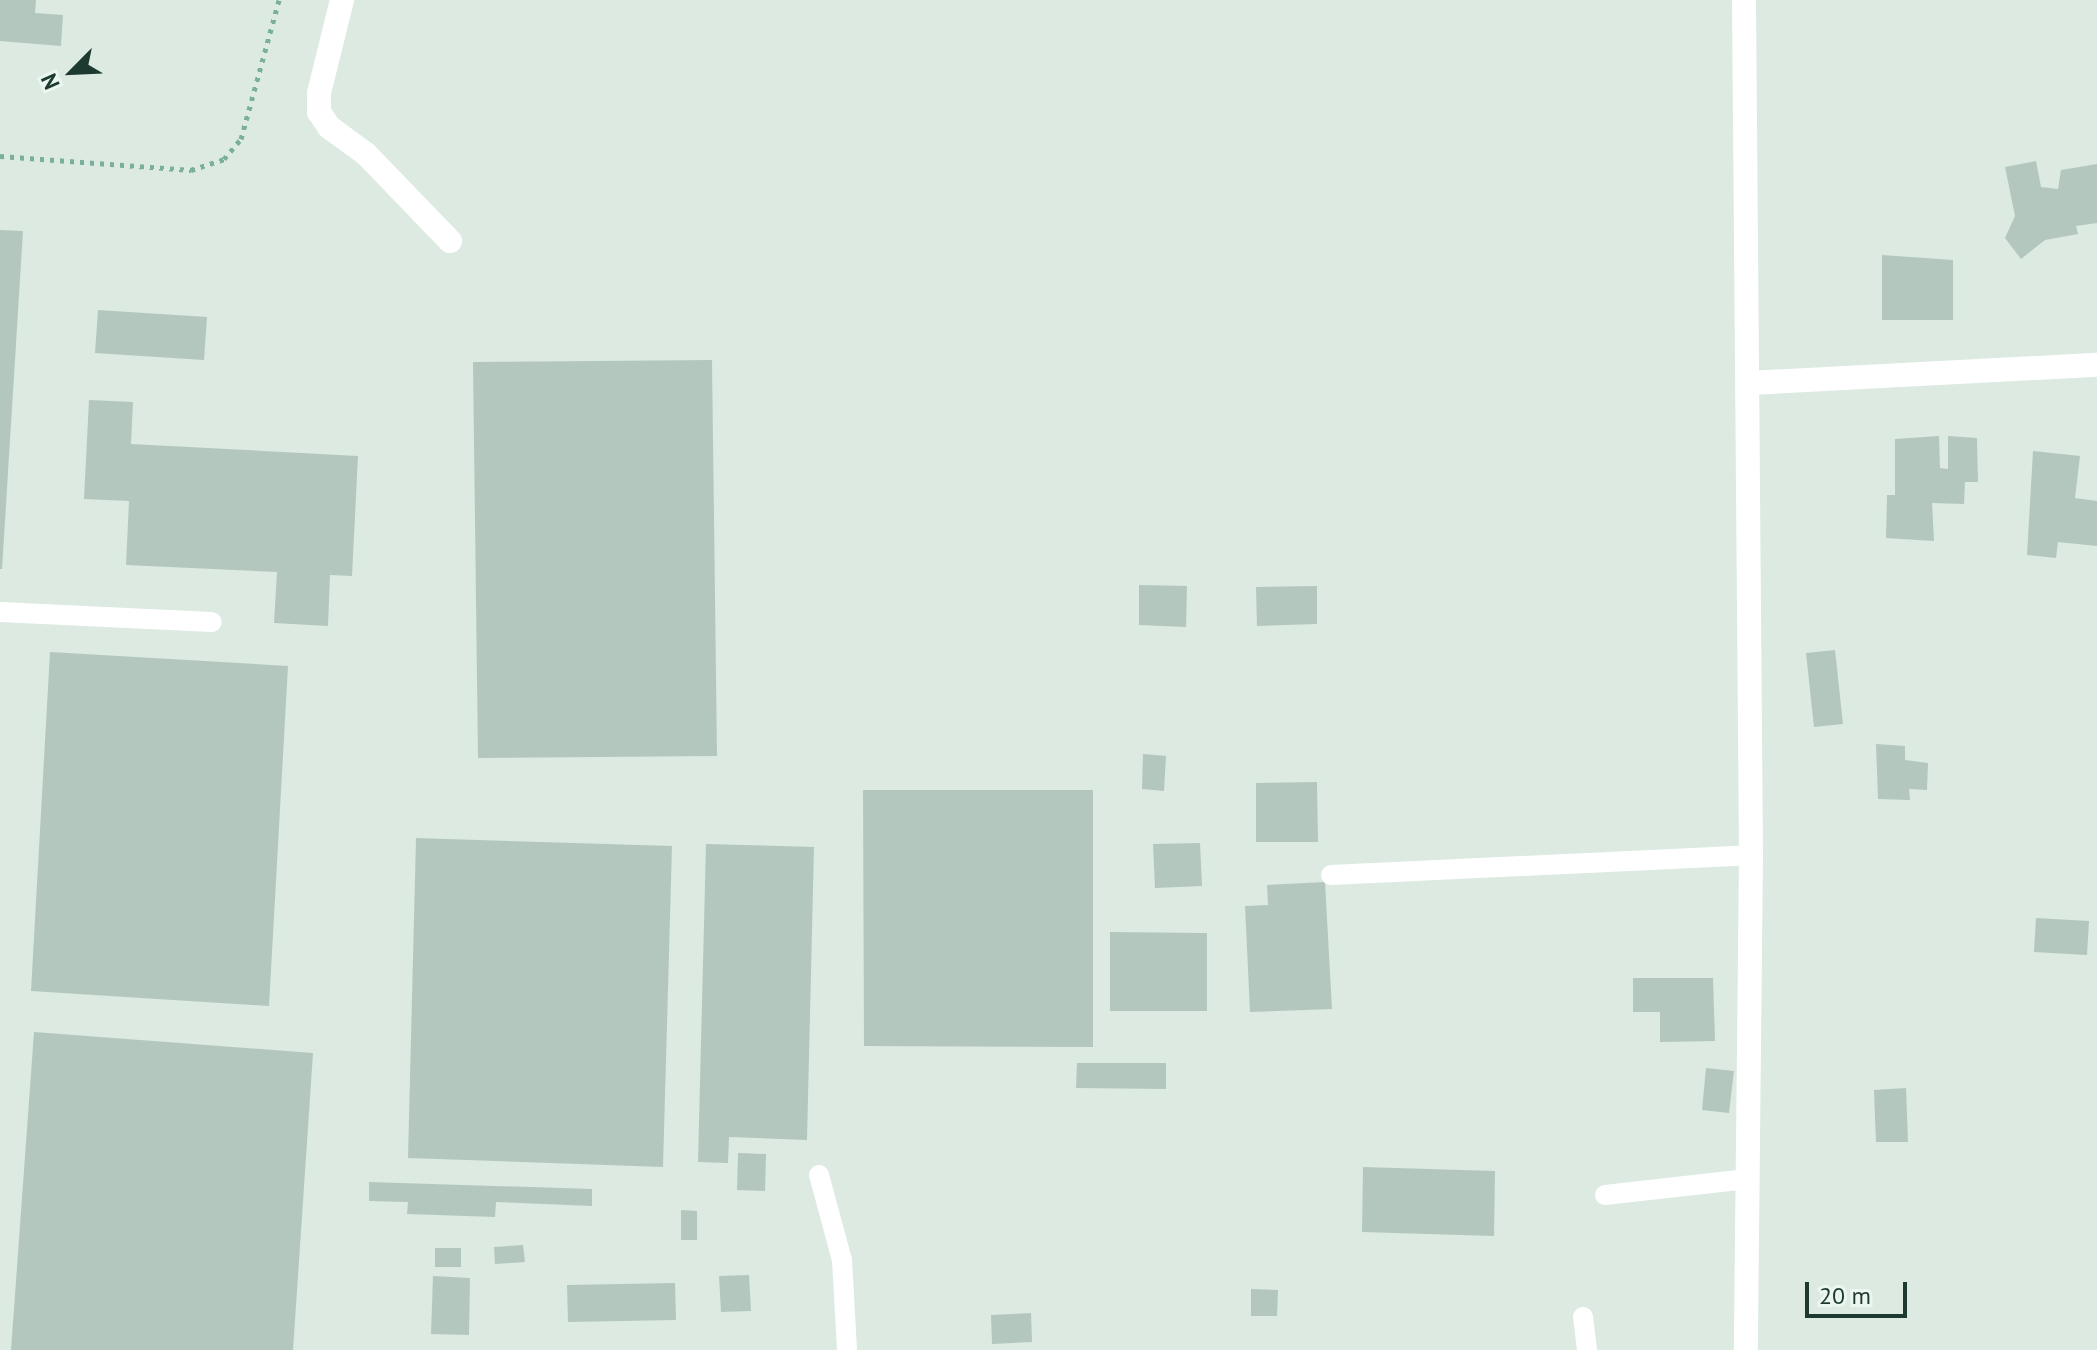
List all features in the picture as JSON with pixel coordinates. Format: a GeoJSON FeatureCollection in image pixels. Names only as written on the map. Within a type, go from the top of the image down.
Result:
{"type":"FeatureCollection","features":[{"type":"Feature","properties":{"kind":"street"},"geometry":{"type":"LineString","coordinates":[[342,0],[319,93],[319,112],[329,127],[366,154],[450,241]]}},
{"type":"Feature","properties":{"kind":"street"},"geometry":{"type":"LineString","coordinates":[[1744,0],[1751,855],[1746,1350]]}},
{"type":"Feature","properties":{"kind":"street"},"geometry":{"type":"LineString","coordinates":[[1749,383],[2097,365]]}},
{"type":"Feature","properties":{"kind":"lane"},"geometry":{"type":"LineString","coordinates":[[0,612],[212,622]]}},
{"type":"Feature","properties":{"kind":"lane"},"geometry":{"type":"LineString","coordinates":[[1331,875],[1751,855]]}},
{"type":"Feature","properties":{"kind":"lane"},"geometry":{"type":"LineString","coordinates":[[819,1175],[842,1260],[847,1350]]}},
{"type":"Feature","properties":{"kind":"lane"},"geometry":{"type":"LineString","coordinates":[[1605,1195],[1747,1179]]}},
{"type":"Feature","properties":{"kind":"lane"},"geometry":{"type":"LineString","coordinates":[[1583,1317],[1587,1350]]}},
{"type":"Feature","properties":{"kind":"path"},"geometry":{"type":"LineString","coordinates":[[0,156],[191,170],[224,159],[241,139],[279,0]]}},
{"type":"Feature","properties":{"kind":"building"},"geometry":{"type":"Polygon","coordinates":[[[0,0],[36,0],[35,13],[63,15],[61,46],[0,41],[0,0]]]}},
{"type":"Feature","properties":{"kind":"building"},"geometry":{"type":"Polygon","coordinates":[[[2036,161],[2041,187],[2058,189],[2061,170],[2097,164],[2097,223],[2076,226],[2078,234],[2045,240],[2021,259],[2005,238],[2015,216],[2005,167],[2036,161]]]}},
{"type":"Feature","properties":{"kind":"building"},"geometry":{"type":"Polygon","coordinates":[[[0,230],[23,231],[2,569],[0,569],[0,230]]]}},
{"type":"Feature","properties":{"kind":"building"},"geometry":{"type":"Polygon","coordinates":[[[1882,255],[1953,260],[1953,320],[1882,320],[1882,255]]]}},
{"type":"Feature","properties":{"kind":"building"},"geometry":{"type":"Polygon","coordinates":[[[98,310],[207,317],[204,360],[95,353],[98,310]]]}},
{"type":"Feature","properties":{"kind":"building"},"geometry":{"type":"Polygon","coordinates":[[[712,360],[717,756],[478,758],[473,362],[712,360]]]}},
{"type":"Feature","properties":{"kind":"building"},"geometry":{"type":"Polygon","coordinates":[[[89,400],[133,402],[131,444],[358,456],[352,576],[330,575],[328,626],[274,623],[277,572],[126,565],[129,501],[84,499],[89,400]]]}},
{"type":"Feature","properties":{"kind":"building"},"geometry":{"type":"Polygon","coordinates":[[[1939,436],[1940,468],[1948,469],[1948,436],[1977,438],[1978,482],[1965,482],[1964,504],[1932,503],[1934,541],[1886,538],[1887,495],[1895,495],[1895,439],[1939,436]]]}},
{"type":"Feature","properties":{"kind":"building"},"geometry":{"type":"Polygon","coordinates":[[[2033,451],[2080,456],[2075,498],[2097,501],[2097,546],[2058,542],[2056,558],[2027,555],[2033,451]]]}},
{"type":"Feature","properties":{"kind":"building"},"geometry":{"type":"Polygon","coordinates":[[[1139,585],[1187,586],[1186,627],[1139,625],[1139,585]]]}},
{"type":"Feature","properties":{"kind":"building"},"geometry":{"type":"Polygon","coordinates":[[[1317,586],[1317,624],[1257,626],[1256,587],[1317,586]]]}},
{"type":"Feature","properties":{"kind":"building"},"geometry":{"type":"Polygon","coordinates":[[[1835,650],[1843,724],[1814,727],[1806,653],[1835,650]]]}},
{"type":"Feature","properties":{"kind":"building"},"geometry":{"type":"Polygon","coordinates":[[[50,652],[288,666],[269,1006],[31,991],[50,652]]]}},
{"type":"Feature","properties":{"kind":"building"},"geometry":{"type":"Polygon","coordinates":[[[1876,744],[1905,746],[1905,760],[1928,763],[1927,790],[1909,789],[1910,800],[1878,799],[1876,744]]]}},
{"type":"Feature","properties":{"kind":"building"},"geometry":{"type":"Polygon","coordinates":[[[1143,754],[1166,756],[1164,791],[1142,789],[1143,754]]]}},
{"type":"Feature","properties":{"kind":"building"},"geometry":{"type":"Polygon","coordinates":[[[1317,782],[1318,842],[1256,842],[1256,783],[1317,782]]]}},
{"type":"Feature","properties":{"kind":"building"},"geometry":{"type":"Polygon","coordinates":[[[863,790],[1093,790],[1093,1047],[864,1046],[863,790]]]}},
{"type":"Feature","properties":{"kind":"building"},"geometry":{"type":"Polygon","coordinates":[[[416,838],[672,846],[663,1167],[408,1158],[416,838]]]}},
{"type":"Feature","properties":{"kind":"building"},"geometry":{"type":"Polygon","coordinates":[[[1200,843],[1202,886],[1155,888],[1153,844],[1200,843]]]}},
{"type":"Feature","properties":{"kind":"building"},"geometry":{"type":"Polygon","coordinates":[[[706,844],[814,847],[807,1140],[729,1137],[728,1163],[698,1162],[706,844]]]}},
{"type":"Feature","properties":{"kind":"building"},"geometry":{"type":"Polygon","coordinates":[[[1325,882],[1332,1009],[1250,1012],[1245,906],[1268,905],[1267,885],[1325,882]]]}},
{"type":"Feature","properties":{"kind":"building"},"geometry":{"type":"Polygon","coordinates":[[[2036,918],[2089,921],[2087,955],[2034,952],[2036,918]]]}},
{"type":"Feature","properties":{"kind":"building"},"geometry":{"type":"Polygon","coordinates":[[[1110,932],[1207,933],[1207,1011],[1110,1011],[1110,932]]]}},
{"type":"Feature","properties":{"kind":"building"},"geometry":{"type":"Polygon","coordinates":[[[1633,978],[1713,978],[1715,1041],[1660,1042],[1660,1012],[1633,1012],[1633,978]]]}},
{"type":"Feature","properties":{"kind":"building"},"geometry":{"type":"Polygon","coordinates":[[[34,1032],[313,1053],[293,1350],[11,1350],[34,1032]]]}},
{"type":"Feature","properties":{"kind":"building"},"geometry":{"type":"Polygon","coordinates":[[[1077,1063],[1166,1063],[1166,1089],[1076,1088],[1077,1063]]]}},
{"type":"Feature","properties":{"kind":"building"},"geometry":{"type":"Polygon","coordinates":[[[1706,1068],[1734,1071],[1729,1113],[1702,1110],[1706,1068]]]}},
{"type":"Feature","properties":{"kind":"building"},"geometry":{"type":"Polygon","coordinates":[[[1906,1088],[1908,1142],[1876,1142],[1874,1090],[1906,1088]]]}},
{"type":"Feature","properties":{"kind":"building"},"geometry":{"type":"Polygon","coordinates":[[[738,1153],[766,1154],[765,1191],[737,1190],[738,1153]]]}},
{"type":"Feature","properties":{"kind":"building"},"geometry":{"type":"Polygon","coordinates":[[[1363,1167],[1495,1171],[1494,1236],[1362,1232],[1363,1167]]]}},
{"type":"Feature","properties":{"kind":"building"},"geometry":{"type":"Polygon","coordinates":[[[369,1182],[592,1189],[592,1206],[496,1202],[495,1217],[407,1214],[408,1202],[369,1201],[369,1182]]]}},
{"type":"Feature","properties":{"kind":"building"},"geometry":{"type":"Polygon","coordinates":[[[681,1210],[697,1211],[697,1240],[681,1240],[681,1210]]]}},
{"type":"Feature","properties":{"kind":"building"},"geometry":{"type":"Polygon","coordinates":[[[523,1245],[525,1262],[495,1264],[494,1247],[523,1245]]]}},
{"type":"Feature","properties":{"kind":"building"},"geometry":{"type":"Polygon","coordinates":[[[435,1248],[461,1248],[461,1267],[435,1267],[435,1248]]]}},
{"type":"Feature","properties":{"kind":"building"},"geometry":{"type":"Polygon","coordinates":[[[749,1275],[751,1311],[721,1312],[719,1276],[749,1275]]]}},
{"type":"Feature","properties":{"kind":"building"},"geometry":{"type":"Polygon","coordinates":[[[433,1276],[470,1278],[469,1335],[431,1334],[433,1276]]]}},
{"type":"Feature","properties":{"kind":"building"},"geometry":{"type":"Polygon","coordinates":[[[675,1283],[676,1320],[568,1322],[567,1285],[675,1283]]]}},
{"type":"Feature","properties":{"kind":"building"},"geometry":{"type":"Polygon","coordinates":[[[1251,1289],[1278,1290],[1277,1316],[1251,1316],[1251,1289]]]}},
{"type":"Feature","properties":{"kind":"building"},"geometry":{"type":"Polygon","coordinates":[[[1031,1313],[1032,1342],[992,1344],[991,1315],[1031,1313]]]}}]}
